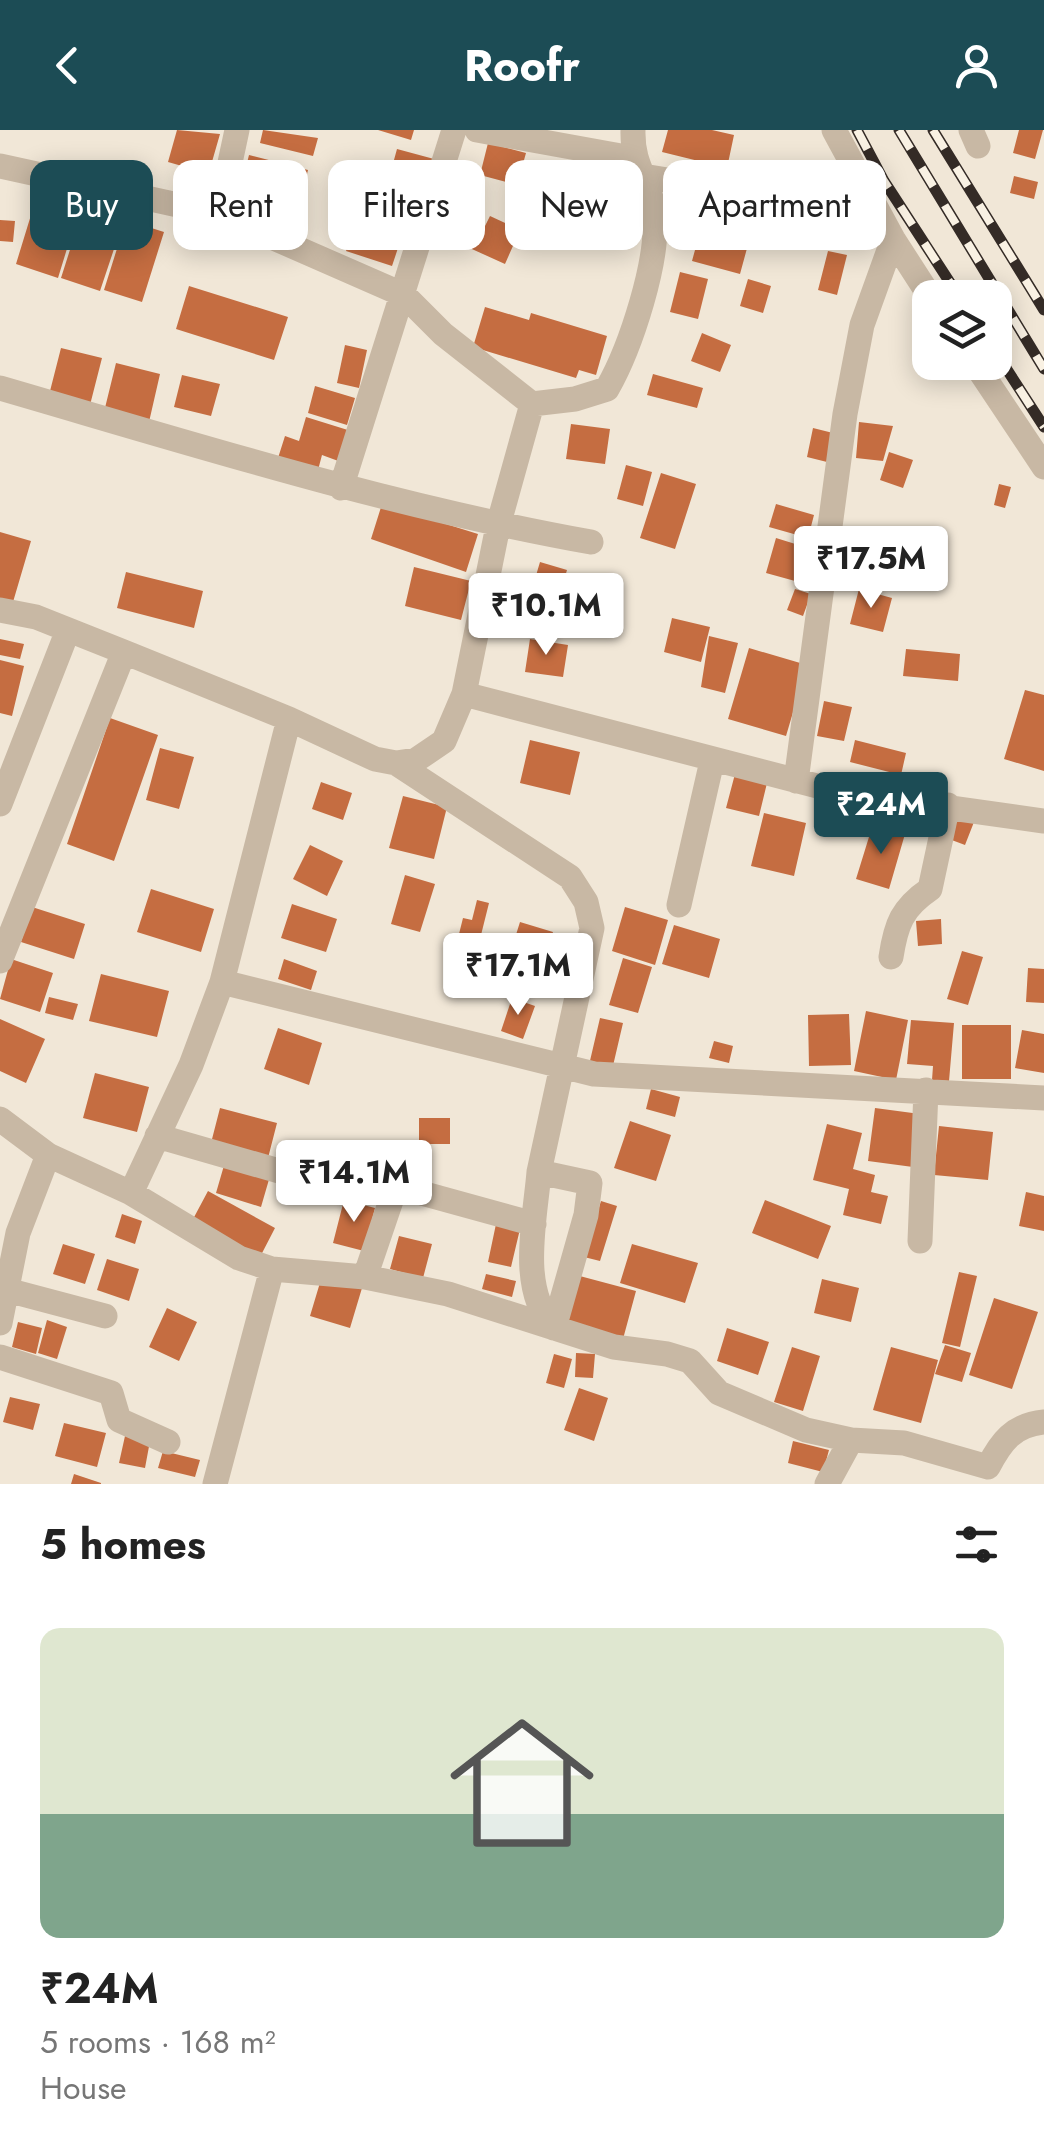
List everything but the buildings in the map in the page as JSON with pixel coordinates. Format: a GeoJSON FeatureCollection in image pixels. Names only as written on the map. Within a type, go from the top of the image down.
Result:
{"type":"FeatureCollection","features":[{"type":"Feature","properties":{"kind":"street"},"geometry":{"type":"LineString","coordinates":[[230,160],[236,130]]}},
{"type":"Feature","properties":{"kind":"street"},"geometry":{"type":"LineString","coordinates":[[341,488],[454,130]]}},
{"type":"Feature","properties":{"kind":"street"},"geometry":{"type":"LineString","coordinates":[[476,130],[607,160]]}},
{"type":"Feature","properties":{"kind":"street"},"geometry":{"type":"LineString","coordinates":[[633,130],[637,160]]}},
{"type":"Feature","properties":{"kind":"street"},"geometry":{"type":"LineString","coordinates":[[834,130],[919,280]]}},
{"type":"Feature","properties":{"kind":"street"},"geometry":{"type":"LineString","coordinates":[[0,166],[173,204]]}},
{"type":"Feature","properties":{"kind":"street"},"geometry":{"type":"LineString","coordinates":[[301,250],[404,295],[443,334],[532,404],[575,400],[607,389],[626,356],[636,324],[654,213],[643,181]]}},
{"type":"Feature","properties":{"kind":"street"},"geometry":{"type":"LineString","coordinates":[[796,781],[845,414],[862,325],[893,239]]}},
{"type":"Feature","properties":{"kind":"street"},"geometry":{"type":"LineString","coordinates":[[986,380],[1044,467]]}},
{"type":"Feature","properties":{"kind":"street"},"geometry":{"type":"LineString","coordinates":[[0,388],[341,488],[498,526],[591,542]]}},
{"type":"Feature","properties":{"kind":"street"},"geometry":{"type":"LineString","coordinates":[[396,764],[431,754],[444,742],[464,694],[498,526],[532,404]]}},
{"type":"Feature","properties":{"kind":"street"},"geometry":{"type":"LineString","coordinates":[[0,610],[68,630],[396,764],[570,877],[586,902],[592,928],[538,1172],[532,1278],[539,1312],[554,1328]]}},
{"type":"Feature","properties":{"kind":"street"},"geometry":{"type":"LineString","coordinates":[[0,804],[68,630]]}},
{"type":"Feature","properties":{"kind":"street"},"geometry":{"type":"LineString","coordinates":[[0,961],[6,929],[124,652]]}},
{"type":"Feature","properties":{"kind":"street"},"geometry":{"type":"LineString","coordinates":[[464,694],[844,793],[1044,821]]}},
{"type":"Feature","properties":{"kind":"street"},"geometry":{"type":"LineString","coordinates":[[131,1192],[192,1065],[222,982],[290,718]]}},
{"type":"Feature","properties":{"kind":"street"},"geometry":{"type":"LineString","coordinates":[[678,905],[712,760]]}},
{"type":"Feature","properties":{"kind":"street"},"geometry":{"type":"LineString","coordinates":[[890,957],[895,926],[908,904],[930,890],[948,805]]}},
{"type":"Feature","properties":{"kind":"street"},"geometry":{"type":"LineString","coordinates":[[222,982],[594,1074],[1044,1098]]}},
{"type":"Feature","properties":{"kind":"street"},"geometry":{"type":"LineString","coordinates":[[920,1240],[926,1090]]}},
{"type":"Feature","properties":{"kind":"street"},"geometry":{"type":"LineString","coordinates":[[0,1119],[48,1155],[131,1192],[239,1258],[272,1269],[365,1277],[448,1294],[614,1347],[690,1360],[719,1393],[806,1430],[851,1440],[904,1443],[986,1476],[1003,1439],[1018,1429],[1044,1422]]}},
{"type":"Feature","properties":{"kind":"street"},"geometry":{"type":"LineString","coordinates":[[157,1136],[286,1173]]}},
{"type":"Feature","properties":{"kind":"street"},"geometry":{"type":"LineString","coordinates":[[0,1323],[18,1233],[48,1155]]}},
{"type":"Feature","properties":{"kind":"street"},"geometry":{"type":"LineString","coordinates":[[538,1172],[590,1183],[586,1214],[554,1328]]}},
{"type":"Feature","properties":{"kind":"street"},"geometry":{"type":"LineString","coordinates":[[365,1277],[396,1186],[534,1224]]}},
{"type":"Feature","properties":{"kind":"street"},"geometry":{"type":"LineString","coordinates":[[215,1484],[272,1269]]}},
{"type":"Feature","properties":{"kind":"street"},"geometry":{"type":"LineString","coordinates":[[6,1290],[105,1316]]}},
{"type":"Feature","properties":{"kind":"street"},"geometry":{"type":"LineString","coordinates":[[0,1357],[112,1392],[118,1420],[168,1442]]}},
{"type":"Feature","properties":{"kind":"street"},"geometry":{"type":"LineString","coordinates":[[828,1484],[851,1440]]}},
{"type":"Feature","properties":{"kind":"railway"},"geometry":{"type":"LineString","coordinates":[[857,130],[884,181],[948,280]]}},
{"type":"Feature","properties":{"kind":"railway"},"geometry":{"type":"LineString","coordinates":[[899,130],[1044,369]]}},
{"type":"Feature","properties":{"kind":"railway"},"geometry":{"type":"LineString","coordinates":[[933,130],[1044,310]]}},
{"type":"Feature","properties":{"kind":"railway"},"geometry":{"type":"LineString","coordinates":[[1012,377],[1044,427]]}}]}
